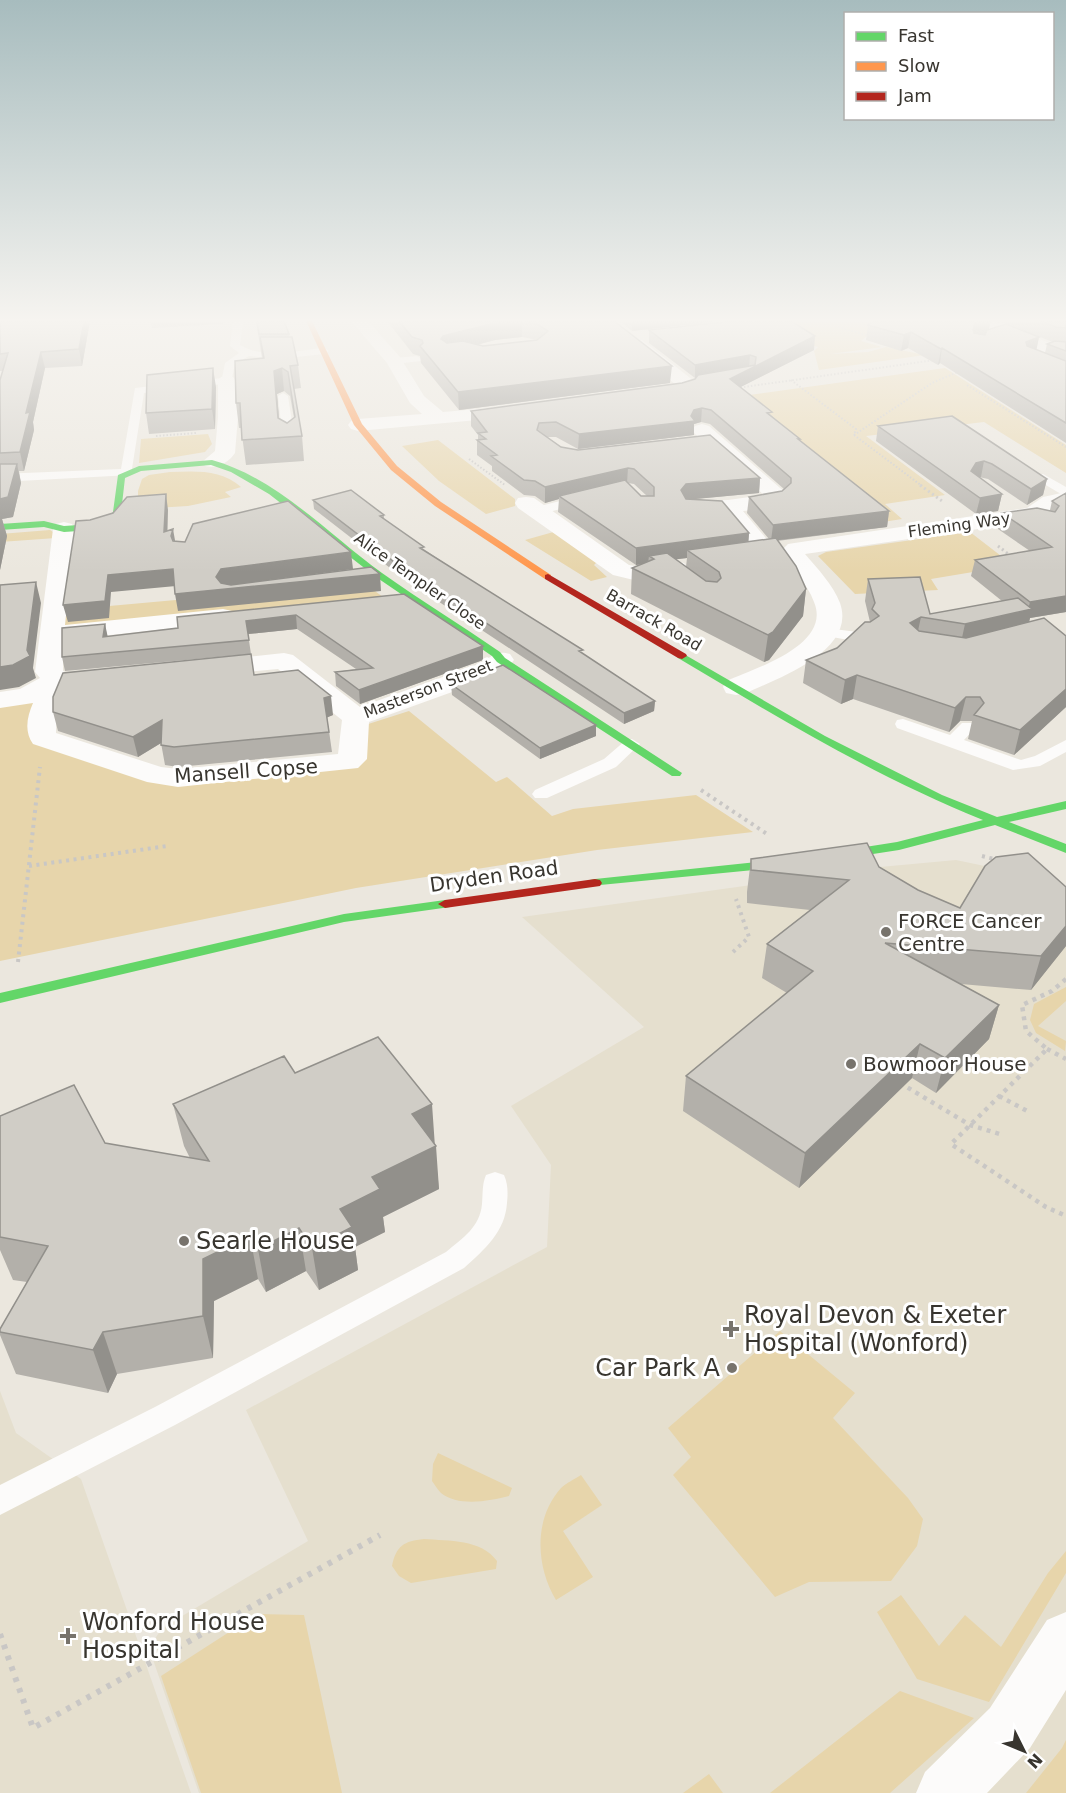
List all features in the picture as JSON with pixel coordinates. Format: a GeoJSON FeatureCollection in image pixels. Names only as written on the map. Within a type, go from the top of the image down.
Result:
{"type":"FeatureCollection","features":[{"type":"Feature","properties":{"kind":"street"},"geometry":{"type":"LineString","coordinates":[[212,462],[225,453],[232,421],[230,405]]}},
{"type":"Feature","properties":{"kind":"street","name":"Barrack Road"},"geometry":{"type":"LineString","coordinates":[[349,405],[358,425],[394,468],[438,504],[522,562],[820,738],[938,798],[1066,849]]}},
{"type":"Feature","properties":{"kind":"street"},"geometry":{"type":"LineString","coordinates":[[423,405],[438,418]]}},
{"type":"Feature","properties":{"kind":"street"},"geometry":{"type":"LineString","coordinates":[[358,425],[438,418],[466,418],[533,409]]}},
{"type":"Feature","properties":{"kind":"street"},"geometry":{"type":"LineString","coordinates":[[693,507],[728,507],[777,497],[703,438]]}},
{"type":"Feature","properties":{"kind":"street","name":"Alice Templer Close"},"geometry":{"type":"LineString","coordinates":[[127,472],[139,468],[212,462],[234,470],[272,492],[379,575],[496,654],[501,660],[676,773]]}},
{"type":"Feature","properties":{"kind":"street"},"geometry":{"type":"LineString","coordinates":[[0,527],[44,524],[64,529],[108,522],[117,513],[121,477],[127,472]]}},
{"type":"Feature","properties":{"kind":"street"},"geometry":{"type":"LineString","coordinates":[[998,497],[1035,517]]}},
{"type":"Feature","properties":{"kind":"street","name":"Fleming Way"},"geometry":{"type":"LineString","coordinates":[[746,558],[853,540],[1035,517],[1051,502],[1066,498]]}},
{"type":"Feature","properties":{"kind":"street"},"geometry":{"type":"LineString","coordinates":[[728,507],[780,553],[807,569],[827,599],[832,616],[819,644],[807,653],[736,687]]}},
{"type":"Feature","properties":{"kind":"street"},"geometry":{"type":"LineString","coordinates":[[533,513],[621,570],[639,574],[673,575],[700,565]]}},
{"type":"Feature","properties":{"kind":"street"},"geometry":{"type":"LineString","coordinates":[[55,681],[48,672],[64,529]]}},
{"type":"Feature","properties":{"kind":"street"},"geometry":{"type":"LineString","coordinates":[[344,579],[379,575]]}},
{"type":"Feature","properties":{"kind":"street"},"geometry":{"type":"LineString","coordinates":[[52,623],[226,594]]}},
{"type":"Feature","properties":{"kind":"street"},"geometry":{"type":"LineString","coordinates":[[377,600],[412,597]]}},
{"type":"Feature","properties":{"kind":"street"},"geometry":{"type":"LineString","coordinates":[[52,623],[249,614]]}},
{"type":"Feature","properties":{"kind":"street","name":"Masterson Street"},"geometry":{"type":"LineString","coordinates":[[180,670],[284,661],[356,716],[493,668],[501,660]]}},
{"type":"Feature","properties":{"kind":"street"},"geometry":{"type":"LineString","coordinates":[[0,700],[27,696],[55,681],[121,677]]}},
{"type":"Feature","properties":{"kind":"street"},"geometry":{"type":"LineString","coordinates":[[43,738],[39,729],[41,712],[51,696],[55,681]]}},
{"type":"Feature","properties":{"kind":"street","name":"Mansell Copse"},"geometry":{"type":"LineString","coordinates":[[43,738],[157,776],[178,778],[348,762],[352,759],[356,716]]}},
{"type":"Feature","properties":{"kind":"street","name":"Dryden Road"},"geometry":{"type":"LineString","coordinates":[[0,998],[344,918],[570,886],[795,862],[898,846],[1066,805]]}},
{"type":"Feature","properties":{"kind":"street"},"geometry":{"type":"LineString","coordinates":[[946,1793],[1010,1728],[1066,1640]]}},
{"type":"Feature","properties":{"kind":"lane"},"geometry":{"type":"LineString","coordinates":[[0,478],[127,472],[137,405]]}},
{"type":"Feature","properties":{"kind":"lane"},"geometry":{"type":"LineString","coordinates":[[284,405],[289,442]]}},
{"type":"Feature","properties":{"kind":"lane"},"geometry":{"type":"LineString","coordinates":[[270,414],[285,413]]}},
{"type":"Feature","properties":{"kind":"lane"},"geometry":{"type":"LineString","coordinates":[[1042,478],[1066,493]]}},
{"type":"Feature","properties":{"kind":"lane"},"geometry":{"type":"LineString","coordinates":[[533,513],[596,496]]}},
{"type":"Feature","properties":{"kind":"lane"},"geometry":{"type":"LineString","coordinates":[[275,515],[294,509]]}},
{"type":"Feature","properties":{"kind":"lane"},"geometry":{"type":"LineString","coordinates":[[826,632],[865,638]]}},
{"type":"Feature","properties":{"kind":"lane"},"geometry":{"type":"LineString","coordinates":[[903,724],[1013,765],[1024,766],[1036,763],[1066,746]]}},
{"type":"Feature","properties":{"kind":"lane"},"geometry":{"type":"LineString","coordinates":[[953,742],[969,727]]}},
{"type":"Feature","properties":{"kind":"lane"},"geometry":{"type":"LineString","coordinates":[[541,794],[610,763],[632,744]]}},
{"type":"Feature","properties":{"kind":"lane"},"geometry":{"type":"LineString","coordinates":[[0,1501],[165,1416],[455,1260],[486,1234],[496,1207],[495,1182]]}},
{"type":"Feature","properties":{"kind":"path"},"geometry":{"type":"LineString","coordinates":[[824,405],[856,429],[854,435]]}},
{"type":"Feature","properties":{"kind":"path"},"geometry":{"type":"LineString","coordinates":[[854,435],[899,405]]}},
{"type":"Feature","properties":{"kind":"path"},"geometry":{"type":"LineString","coordinates":[[999,405],[1066,447]]}},
{"type":"Feature","properties":{"kind":"path"},"geometry":{"type":"LineString","coordinates":[[1026,421],[1033,420]]}},
{"type":"Feature","properties":{"kind":"path"},"geometry":{"type":"LineString","coordinates":[[131,438],[232,421]]}},
{"type":"Feature","properties":{"kind":"path"},"geometry":{"type":"LineString","coordinates":[[854,435],[943,502]]}},
{"type":"Feature","properties":{"kind":"path"},"geometry":{"type":"LineString","coordinates":[[469,459],[524,499],[533,513]]}},
{"type":"Feature","properties":{"kind":"path"},"geometry":{"type":"LineString","coordinates":[[971,525],[1014,559]]}},
{"type":"Feature","properties":{"kind":"path"},"geometry":{"type":"LineString","coordinates":[[20,992],[17,973],[43,738]]}},
{"type":"Feature","properties":{"kind":"path"},"geometry":{"type":"LineString","coordinates":[[676,773],[781,845],[795,862]]}},
{"type":"Feature","properties":{"kind":"path"},"geometry":{"type":"LineString","coordinates":[[29,866],[167,846]]}},
{"type":"Feature","properties":{"kind":"path"},"geometry":{"type":"LineString","coordinates":[[985,856],[990,864]]}},
{"type":"Feature","properties":{"kind":"path"},"geometry":{"type":"LineString","coordinates":[[733,952],[749,937],[734,896]]}},
{"type":"Feature","properties":{"kind":"path"},"geometry":{"type":"LineString","coordinates":[[1066,979],[1052,991],[1022,1005],[1026,1031],[1047,1049],[1066,1059]]}},
{"type":"Feature","properties":{"kind":"path"},"geometry":{"type":"LineString","coordinates":[[1047,1049],[951,1144],[1020,1191],[1066,1216]]}},
{"type":"Feature","properties":{"kind":"path"},"geometry":{"type":"LineString","coordinates":[[891,1078],[970,1125],[1003,1135]]}},
{"type":"Feature","properties":{"kind":"path"},"geometry":{"type":"LineString","coordinates":[[999,1096],[1029,1112]]}},
{"type":"Feature","properties":{"kind":"path"},"geometry":{"type":"LineString","coordinates":[[0,1634],[33,1728],[380,1535]]}},
{"type":"Feature","properties":{"kind":"shaded area"},"geometry":{"type":"Polygon","coordinates":[[[752,405],[1003,405],[1066,445],[1066,473],[984,422],[866,436],[945,495],[885,504],[902,519],[883,522],[752,405]]]}},
{"type":"Feature","properties":{"kind":"shaded area"},"geometry":{"type":"Polygon","coordinates":[[[208,434],[212,444],[205,452],[139,463],[141,439],[208,434]]]}},
{"type":"Feature","properties":{"kind":"shaded area"},"geometry":{"type":"Polygon","coordinates":[[[438,440],[515,499],[515,506],[486,514],[439,481],[402,446],[438,440]]]}},
{"type":"Feature","properties":{"kind":"shaded area"},"geometry":{"type":"Polygon","coordinates":[[[170,472],[208,472],[234,481],[241,487],[225,492],[231,497],[188,506],[138,509],[138,491],[142,479],[149,475],[170,472]]]}},
{"type":"Feature","properties":{"kind":"shaded area"},"geometry":{"type":"Polygon","coordinates":[[[50,530],[56,534],[56,538],[0,542],[0,534],[50,530]]]}},
{"type":"Feature","properties":{"kind":"shaded area"},"geometry":{"type":"Polygon","coordinates":[[[557,531],[598,561],[594,565],[607,577],[591,581],[525,540],[557,531]]]}},
{"type":"Feature","properties":{"kind":"shaded area"},"geometry":{"type":"Polygon","coordinates":[[[970,532],[1005,559],[1021,564],[931,579],[938,590],[855,594],[818,556],[826,552],[970,532]]]}},
{"type":"Feature","properties":{"kind":"shaded area"},"geometry":{"type":"Polygon","coordinates":[[[364,583],[383,597],[62,630],[65,610],[364,583]]]}},
{"type":"Feature","properties":{"kind":"shaded area"},"geometry":{"type":"Polygon","coordinates":[[[36,698],[34,736],[146,776],[360,765],[362,726],[409,711],[496,782],[507,777],[552,816],[573,809],[696,795],[753,832],[597,850],[356,888],[0,961],[0,703],[36,698]]]}},
{"type":"Feature","properties":{"kind":"shaded area","name":"Royal Devon & Exeter Hospital (Wonford)"},"geometry":{"type":"Polygon","coordinates":[[[956,860],[1051,880],[1066,887],[1066,1793],[199,1793],[149,1648],[162,1628],[308,1541],[246,1410],[547,1247],[551,1165],[511,1106],[644,1027],[522,917],[880,867],[956,860]]]}},
{"type":"Feature","properties":{"kind":"shaded area"},"geometry":{"type":"Polygon","coordinates":[[[1066,987],[1066,1001],[1038,1026],[1066,1041],[1065,1051],[1036,1033],[1030,1020],[1034,1004],[1066,987]]]}},
{"type":"Feature","properties":{"kind":"shaded area"},"geometry":{"type":"Polygon","coordinates":[[[780,1331],[855,1393],[833,1418],[908,1498],[923,1519],[917,1546],[891,1581],[809,1582],[775,1597],[673,1475],[691,1457],[668,1428],[780,1331]]]}},
{"type":"Feature","properties":{"kind":"shaded area","name":"Wonford House Hospital"},"geometry":{"type":"Polygon","coordinates":[[[0,1391],[16,1433],[81,1479],[191,1793],[0,1793],[0,1391]]]}},
{"type":"Feature","properties":{"kind":"shaded area"},"geometry":{"type":"Polygon","coordinates":[[[438,1453],[512,1488],[509,1496],[474,1502],[456,1500],[441,1493],[432,1481],[433,1464],[438,1453]]]}},
{"type":"Feature","properties":{"kind":"shaded area"},"geometry":{"type":"Polygon","coordinates":[[[581,1475],[602,1505],[563,1531],[593,1577],[556,1600],[544,1573],[541,1558],[542,1528],[552,1500],[563,1486],[581,1475]]]}},
{"type":"Feature","properties":{"kind":"shaded area"},"geometry":{"type":"Polygon","coordinates":[[[424,1539],[464,1542],[473,1545],[490,1554],[497,1561],[496,1569],[411,1583],[399,1576],[392,1566],[394,1559],[399,1549],[406,1543],[424,1539]]]}},
{"type":"Feature","properties":{"kind":"shaded area"},"geometry":{"type":"Polygon","coordinates":[[[1066,1551],[1066,1573],[989,1702],[917,1679],[877,1612],[901,1595],[939,1646],[965,1615],[1001,1647],[1048,1573],[1066,1551]]]}},
{"type":"Feature","properties":{"kind":"shaded area"},"geometry":{"type":"Polygon","coordinates":[[[257,1614],[304,1615],[342,1793],[201,1793],[161,1676],[257,1614]]]}},
{"type":"Feature","properties":{"kind":"shaded area"},"geometry":{"type":"Polygon","coordinates":[[[900,1691],[974,1718],[890,1793],[770,1793],[900,1691]]]}},
{"type":"Feature","properties":{"kind":"shaded area"},"geometry":{"type":"Polygon","coordinates":[[[1066,1740],[1066,1793],[1026,1793],[1062,1748],[1066,1740]]]}},
{"type":"Feature","properties":{"kind":"shaded area"},"geometry":{"type":"Polygon","coordinates":[[[709,1774],[723,1793],[683,1793],[709,1774]]]}},
{"type":"Feature","properties":{"kind":"building"},"geometry":{"type":"Polygon","coordinates":[[[0,405],[28,405],[26,413],[30,412],[20,452],[0,453],[0,405]]]}},
{"type":"Feature","properties":{"kind":"building"},"geometry":{"type":"Polygon","coordinates":[[[146,405],[212,405],[212,409],[146,413],[146,405]]]}},
{"type":"Feature","properties":{"kind":"building"},"geometry":{"type":"Polygon","coordinates":[[[240,405],[277,405],[278,418],[287,423],[295,417],[293,405],[297,405],[302,436],[242,440],[240,405]]]}},
{"type":"Feature","properties":{"kind":"building"},"geometry":{"type":"Polygon","coordinates":[[[519,405],[763,405],[772,412],[767,413],[889,511],[773,525],[749,497],[782,491],[791,483],[791,478],[711,410],[702,408],[694,410],[691,416],[695,421],[579,434],[556,422],[539,423],[537,430],[561,447],[578,450],[710,435],[760,478],[686,484],[681,490],[686,499],[722,501],[749,533],[636,548],[559,496],[625,480],[641,496],[654,496],[654,487],[634,469],[628,468],[545,487],[535,481],[524,480],[491,456],[497,455],[477,440],[486,439],[478,433],[487,432],[471,411],[519,405]]]}},
{"type":"Feature","properties":{"kind":"building"},"geometry":{"type":"Polygon","coordinates":[[[1036,405],[1066,405],[1066,423],[1036,405]]]}},
{"type":"Feature","properties":{"kind":"building"},"geometry":{"type":"Polygon","coordinates":[[[952,416],[1047,479],[1031,489],[992,464],[984,461],[976,463],[971,471],[1002,494],[980,498],[878,426],[952,416]]]}},
{"type":"Feature","properties":{"kind":"building"},"geometry":{"type":"Polygon","coordinates":[[[0,464],[17,464],[8,497],[0,499],[0,464]]]}},
{"type":"Feature","properties":{"kind":"building"},"geometry":{"type":"Polygon","coordinates":[[[351,490],[384,515],[380,516],[424,547],[420,548],[583,650],[579,651],[655,701],[624,713],[402,568],[313,500],[351,490]]]}},
{"type":"Feature","properties":{"kind":"building"},"geometry":{"type":"Polygon","coordinates":[[[1066,493],[1066,596],[1030,602],[975,560],[1052,547],[1002,513],[1037,508],[1055,512],[1059,506],[1052,501],[1066,493]]]}},
{"type":"Feature","properties":{"kind":"building"},"geometry":{"type":"Polygon","coordinates":[[[166,494],[164,532],[173,529],[171,536],[173,541],[185,542],[193,524],[288,501],[351,552],[221,569],[216,577],[221,583],[231,585],[371,567],[380,574],[175,594],[173,569],[108,575],[105,601],[63,605],[76,521],[90,520],[113,513],[127,497],[166,494]]]}},
{"type":"Feature","properties":{"kind":"building"},"geometry":{"type":"Polygon","coordinates":[[[776,538],[796,566],[806,589],[773,632],[768,635],[632,568],[654,559],[649,556],[667,553],[706,581],[717,582],[721,578],[719,572],[687,550],[776,538]]]}},
{"type":"Feature","properties":{"kind":"building"},"geometry":{"type":"Polygon","coordinates":[[[920,577],[930,614],[1018,598],[1032,609],[965,624],[921,617],[910,623],[919,631],[966,638],[1044,618],[1066,636],[1066,689],[1020,730],[974,715],[984,703],[980,697],[966,697],[955,708],[857,675],[845,680],[806,660],[837,648],[865,622],[870,622],[879,616],[872,609],[875,603],[868,579],[920,577]]]}},
{"type":"Feature","properties":{"kind":"building"},"geometry":{"type":"Polygon","coordinates":[[[36,582],[27,650],[30,656],[13,665],[0,667],[0,585],[36,582]]]}},
{"type":"Feature","properties":{"kind":"building"},"geometry":{"type":"Polygon","coordinates":[[[404,594],[483,646],[359,690],[335,672],[373,668],[296,615],[246,621],[249,640],[62,657],[62,628],[105,624],[103,637],[178,628],[177,617],[404,594]]]}},
{"type":"Feature","properties":{"kind":"building"},"geometry":{"type":"Polygon","coordinates":[[[251,654],[254,675],[298,670],[331,696],[324,698],[329,732],[174,747],[161,745],[162,720],[133,737],[53,712],[53,697],[63,673],[251,654]]]}},
{"type":"Feature","properties":{"kind":"building"},"geometry":{"type":"Polygon","coordinates":[[[503,665],[596,725],[540,748],[451,684],[503,665]]]}},
{"type":"Feature","properties":{"kind":"building"},"geometry":{"type":"Polygon","coordinates":[[[867,843],[879,867],[918,890],[960,908],[985,866],[996,857],[1028,853],[1066,887],[1066,926],[1041,956],[885,943],[999,1005],[945,1058],[920,1044],[805,1153],[686,1076],[813,971],[767,944],[849,880],[751,870],[751,859],[867,843]]]}},
{"type":"Feature","properties":{"kind":"building","name":"Searle House"},"geometry":{"type":"Polygon","coordinates":[[[378,1037],[432,1104],[412,1114],[436,1146],[372,1177],[380,1189],[340,1209],[352,1227],[312,1248],[299,1228],[258,1249],[250,1236],[203,1259],[203,1316],[103,1332],[93,1350],[0,1332],[48,1246],[0,1237],[0,1116],[74,1085],[105,1143],[209,1161],[173,1104],[284,1056],[295,1073],[378,1037]]]}},
{"type":"Feature","properties":{"kind":"traffic: fast"},"geometry":{"type":"LineString","coordinates":[[0,527],[44,524],[64,529],[93,527],[108,522],[117,513],[121,477],[139,469],[212,462],[234,470],[272,492],[379,575],[496,654],[501,660],[676,773]]}},
{"type":"Feature","properties":{"kind":"traffic: fast"},"geometry":{"type":"LineString","coordinates":[[682,656],[821,738],[938,798],[1066,849]]}},
{"type":"Feature","properties":{"kind":"traffic: fast"},"geometry":{"type":"LineString","coordinates":[[595,883],[795,862],[899,846],[928,837],[1066,805]]}},
{"type":"Feature","properties":{"kind":"traffic: fast"},"geometry":{"type":"LineString","coordinates":[[0,998],[344,918],[445,904]]}},
{"type":"Feature","properties":{"kind":"traffic: slow"},"geometry":{"type":"LineString","coordinates":[[348,405],[358,425],[394,468],[438,504],[548,577]]}},
{"type":"Feature","properties":{"kind":"traffic: jam"},"geometry":{"type":"LineString","coordinates":[[548,577],[682,656]]}},
{"type":"Feature","properties":{"kind":"traffic: jam"},"geometry":{"type":"LineString","coordinates":[[445,904],[595,883]]}},
{"type":"Feature","properties":{"kind":"place","name":"FORCE Cancer Centre"},"geometry":{"type":"Point","coordinates":[886,932]}},
{"type":"Feature","properties":{"kind":"place","name":"Bowmoor House"},"geometry":{"type":"Point","coordinates":[851,1064]}},
{"type":"Feature","properties":{"kind":"place","name":"Searle House"},"geometry":{"type":"Point","coordinates":[184,1241]}},
{"type":"Feature","properties":{"kind":"place","name":"Royal Devon & Exeter Hospital (Wonford)"},"geometry":{"type":"Point","coordinates":[731,1329]}},
{"type":"Feature","properties":{"kind":"place","name":"Car Park A"},"geometry":{"type":"Point","coordinates":[732,1368]}},
{"type":"Feature","properties":{"kind":"place","name":"Wonford House Hospital"},"geometry":{"type":"Point","coordinates":[68,1636]}}]}
